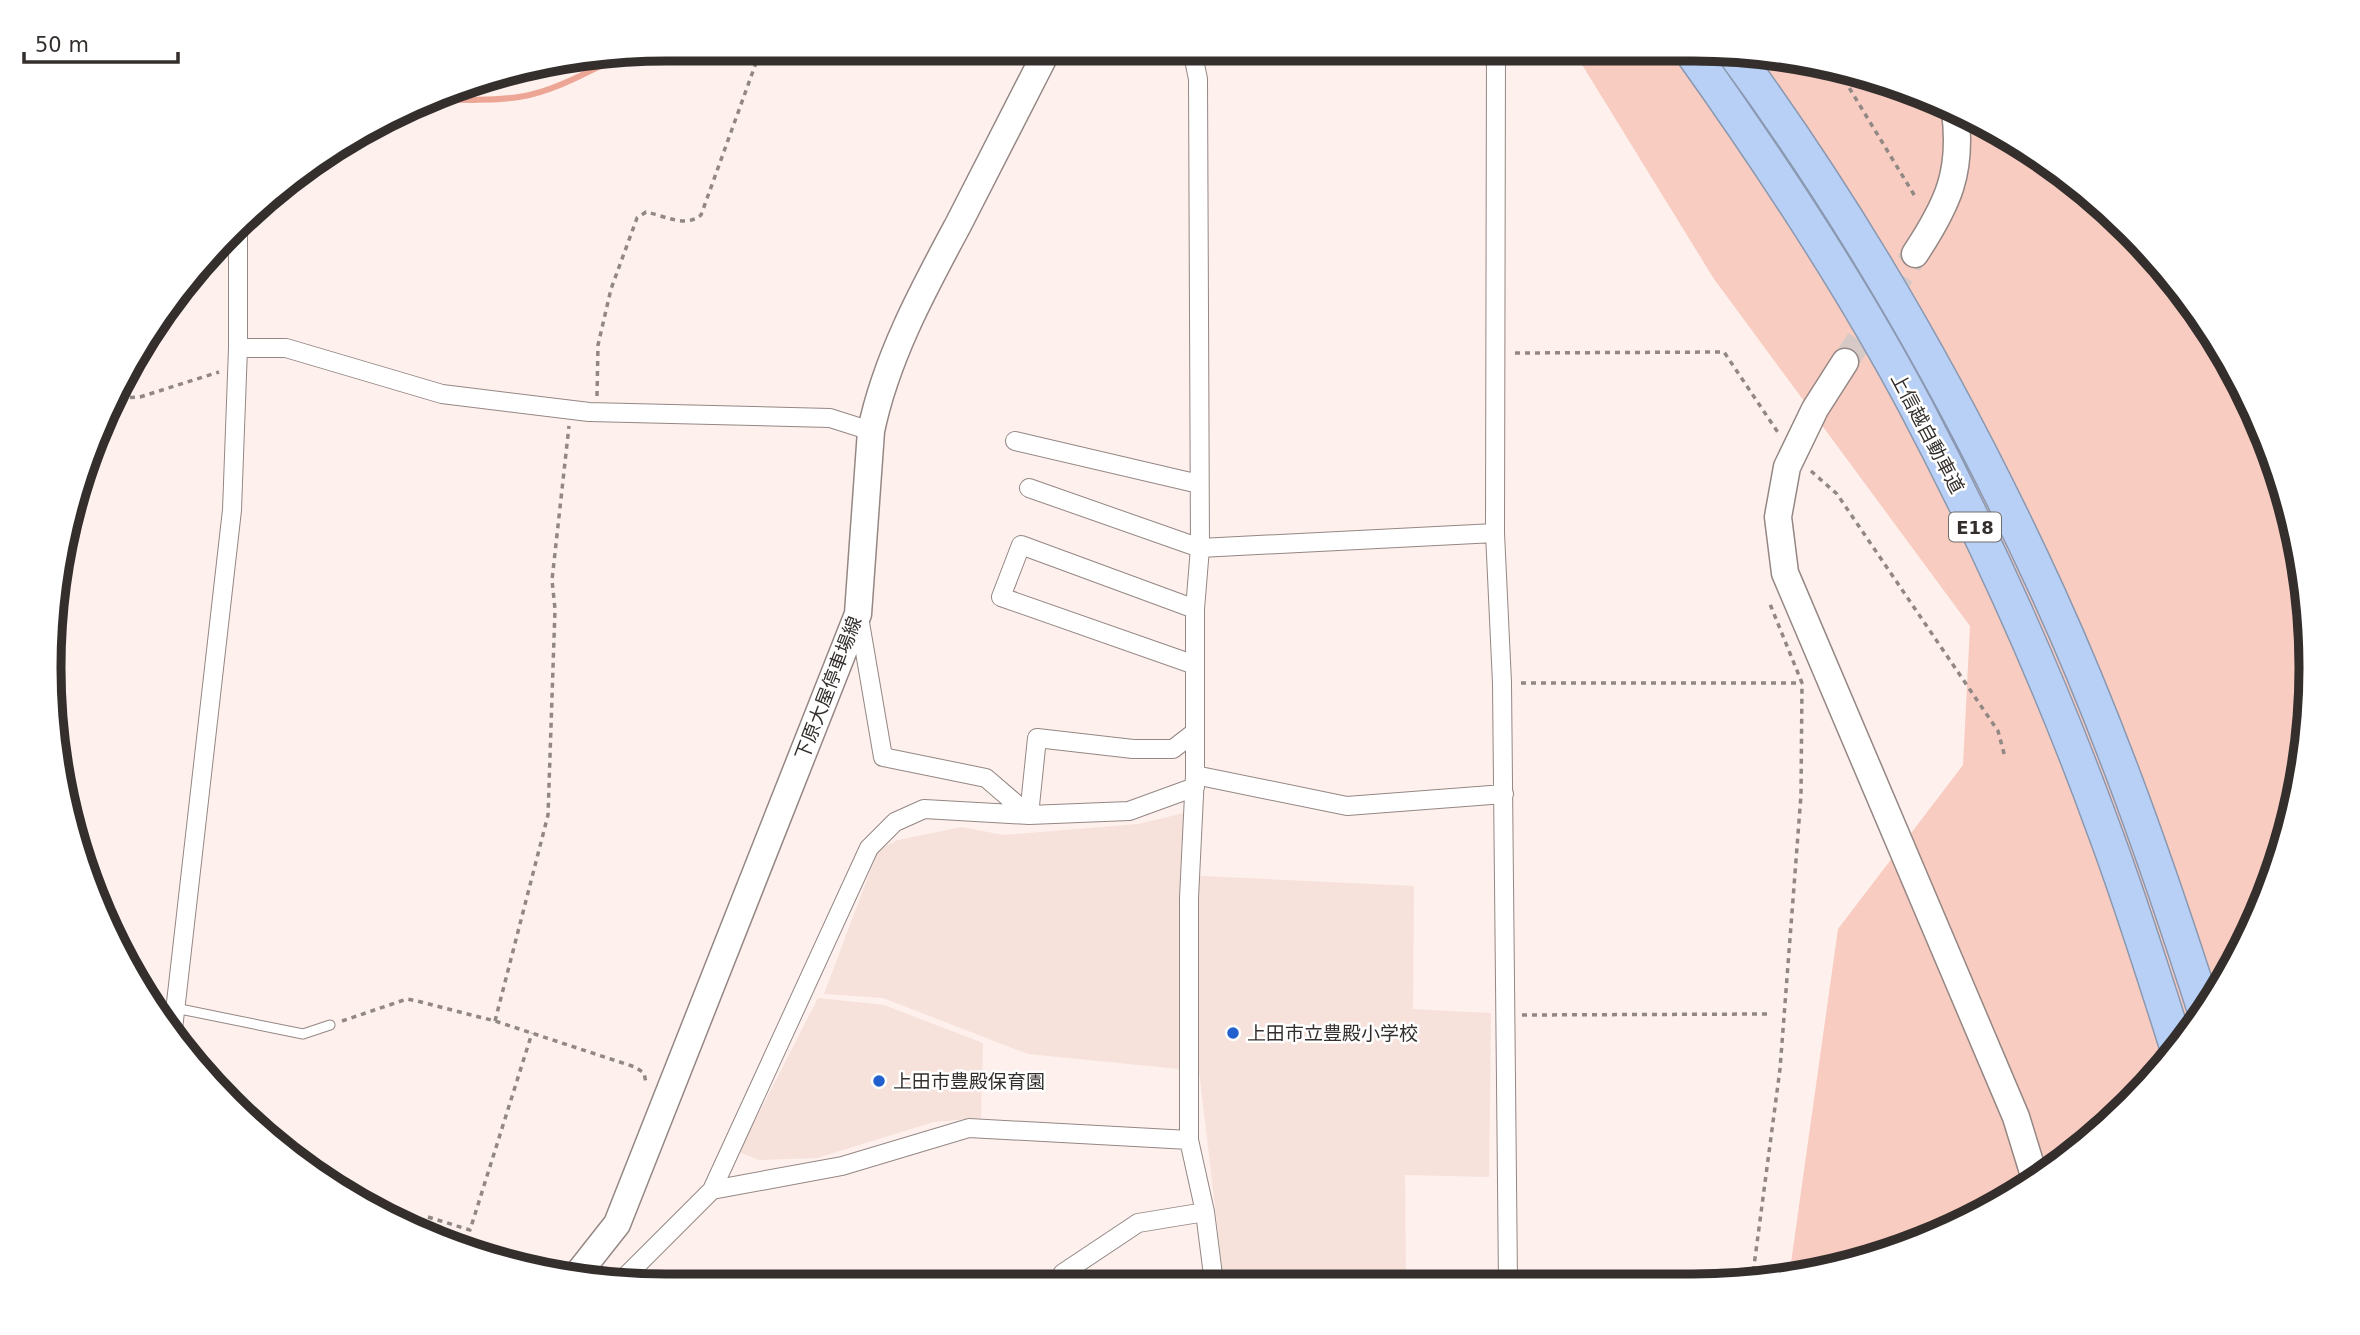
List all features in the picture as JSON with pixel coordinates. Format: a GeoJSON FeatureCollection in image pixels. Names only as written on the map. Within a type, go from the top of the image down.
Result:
{"type":"FeatureCollection","features":[{"type":"Feature","properties":{"kind":"highway","name":"上信越自動車道"},"geometry":{"type":"LineString","coordinates":[[1698,61],[1797,207],[1856,301],[1916,408],[1968,511],[2017,614],[2067,732],[2104,827],[2173,1037]]}},
{"type":"Feature","properties":{"kind":"highway","name":"上信越自動車道"},"geometry":{"type":"LineString","coordinates":[[1741,64],[1826,186],[1887,283],[1948,389],[1999,491],[2049,596],[2095,704],[2147,841],[2200,999]]}},
{"type":"Feature","properties":{"kind":"main road","name":"下原大屋停車場線"},"geometry":{"type":"LineString","coordinates":[[582,1268],[617,1224],[858,614],[871,431],[876,407],[918,301],[1042,61]]}},
{"type":"Feature","properties":{"kind":"main road"},"geometry":{"type":"LineString","coordinates":[[1915,254],[1941,215],[1953,180],[1959,148],[1956,122]]}},
{"type":"Feature","properties":{"kind":"main road"},"geometry":{"type":"LineString","coordinates":[[1845,362],[1815,409],[1787,467],[1778,517],[1785,573],[2016,1117],[2032,1170]]}},
{"type":"Feature","properties":{"kind":"street"},"geometry":{"type":"LineString","coordinates":[[1194,61],[1198,79],[1200,548],[1195,609],[1195,781],[1189,898],[1189,1140],[1205,1212],[1213,1274]]}},
{"type":"Feature","properties":{"kind":"street"},"geometry":{"type":"LineString","coordinates":[[1496,61],[1495,533],[1504,794],[1508,1274]]}},
{"type":"Feature","properties":{"kind":"street"},"geometry":{"type":"LineString","coordinates":[[174,1020],[232,510],[238,348],[238,240]]}},
{"type":"Feature","properties":{"kind":"street"},"geometry":{"type":"LineString","coordinates":[[238,348],[286,348],[442,394],[597,412],[830,418],[871,431]]}},
{"type":"Feature","properties":{"kind":"street"},"geometry":{"type":"LineString","coordinates":[[1015,441],[1199,484]]}},
{"type":"Feature","properties":{"kind":"street"},"geometry":{"type":"LineString","coordinates":[[1029,488],[1200,548],[1495,533]]}},
{"type":"Feature","properties":{"kind":"street"},"geometry":{"type":"LineString","coordinates":[[1195,609],[1020,545],[1001,597],[1195,666]]}},
{"type":"Feature","properties":{"kind":"street"},"geometry":{"type":"LineString","coordinates":[[858,614],[883,757],[986,778],[1029,815]]}},
{"type":"Feature","properties":{"kind":"street"},"geometry":{"type":"LineString","coordinates":[[1029,815],[1037,738],[1133,749],[1173,749],[1195,732]]}},
{"type":"Feature","properties":{"kind":"street"},"geometry":{"type":"LineString","coordinates":[[630,1272],[712,1189],[869,848],[895,822],[924,809],[1029,815],[1129,811],[1195,781],[1347,806],[1504,794]]}},
{"type":"Feature","properties":{"kind":"street"},"geometry":{"type":"LineString","coordinates":[[712,1189],[842,1166],[969,1128],[1189,1140]]}},
{"type":"Feature","properties":{"kind":"street"},"geometry":{"type":"LineString","coordinates":[[1062,1274],[1138,1223],[1205,1212]]}},
{"type":"Feature","properties":{"kind":"lane"},"geometry":{"type":"LineString","coordinates":[[176,1008],[303,1034],[330,1025]]}},
{"type":"Feature","properties":{"kind":"path"},"geometry":{"type":"LineString","coordinates":[[597,412],[598,345],[611,289],[637,218],[646,212],[693,222],[701,215],[757,61]]}},
{"type":"Feature","properties":{"kind":"path"},"geometry":{"type":"LineString","coordinates":[[1845,81],[1916,198]]}},
{"type":"Feature","properties":{"kind":"path"},"geometry":{"type":"LineString","coordinates":[[1495,353],[1724,352],[1793,454],[1837,494],[1998,731],[2005,757]]}},
{"type":"Feature","properties":{"kind":"path"},"geometry":{"type":"LineString","coordinates":[[125,398],[140,397],[236,367]]}},
{"type":"Feature","properties":{"kind":"path"},"geometry":{"type":"LineString","coordinates":[[495,1021],[548,815],[555,609],[552,580],[571,410]]}},
{"type":"Feature","properties":{"kind":"path"},"geometry":{"type":"LineString","coordinates":[[1753,1270],[1780,1069],[1801,795],[1802,683],[1770,604]]}},
{"type":"Feature","properties":{"kind":"path"},"geometry":{"type":"LineString","coordinates":[[1502,682],[1802,683]]}},
{"type":"Feature","properties":{"kind":"path"},"geometry":{"type":"LineString","coordinates":[[330,1025],[407,999],[495,1021],[635,1067],[644,1073],[647,1080],[644,1093]]}},
{"type":"Feature","properties":{"kind":"path"},"geometry":{"type":"LineString","coordinates":[[1506,1015],[1767,1014]]}},
{"type":"Feature","properties":{"kind":"path"},"geometry":{"type":"LineString","coordinates":[[428,1217],[470,1230],[532,1033]]}},
{"type":"Feature","properties":{"kind":"shaded area"},"geometry":{"type":"Polygon","coordinates":[[[1580,61],[1693,61],[1772,66],[1849,82],[1925,107],[1961,124],[1996,142],[2062,187],[2121,239],[2148,268],[2173,298],[2218,364],[2253,435],[2267,473],[2294,588],[2299,668],[2297,707],[2294,747],[2278,824],[2253,900],[2236,936],[2218,971],[2173,1037],[2121,1096],[2092,1123],[2062,1148],[1996,1193],[1925,1228],[1887,1242],[1791,1266],[1838,929],[1963,765],[1970,626],[1714,279],[1580,61]]]}},
{"type":"Feature","properties":{"kind":"shaded area","name":"上田市立豊殿小学校"},"geometry":{"type":"Polygon","coordinates":[[[1184,813],[1180,875],[1414,886],[1413,1009],[1491,1013],[1489,1177],[1405,1175],[1406,1274],[1223,1274],[1199,1071],[1028,1054],[883,998],[824,994],[878,850],[898,840],[962,827],[1003,835],[1138,824],[1184,813]]]}},
{"type":"Feature","properties":{"kind":"shaded area","name":"上田市豊殿保育園"},"geometry":{"type":"Polygon","coordinates":[[[818,998],[884,1005],[983,1043],[981,1118],[934,1122],[817,1158],[759,1160],[739,1152],[818,998]]]}},
{"type":"Feature","properties":{"kind":"waterway"},"geometry":{"type":"LineString","coordinates":[[456,99],[488,100],[531,95],[602,65]]}},
{"type":"Feature","properties":{"kind":"tunnel"},"geometry":{"type":"LineString","coordinates":[[1845,362],[1915,254]]}},
{"type":"Feature","properties":{"kind":"place","name":"上田市立豊殿小学校"},"geometry":{"type":"Point","coordinates":[1233,1033]}},
{"type":"Feature","properties":{"kind":"place","name":"上田市豊殿保育園"},"geometry":{"type":"Point","coordinates":[879,1081]}}]}
